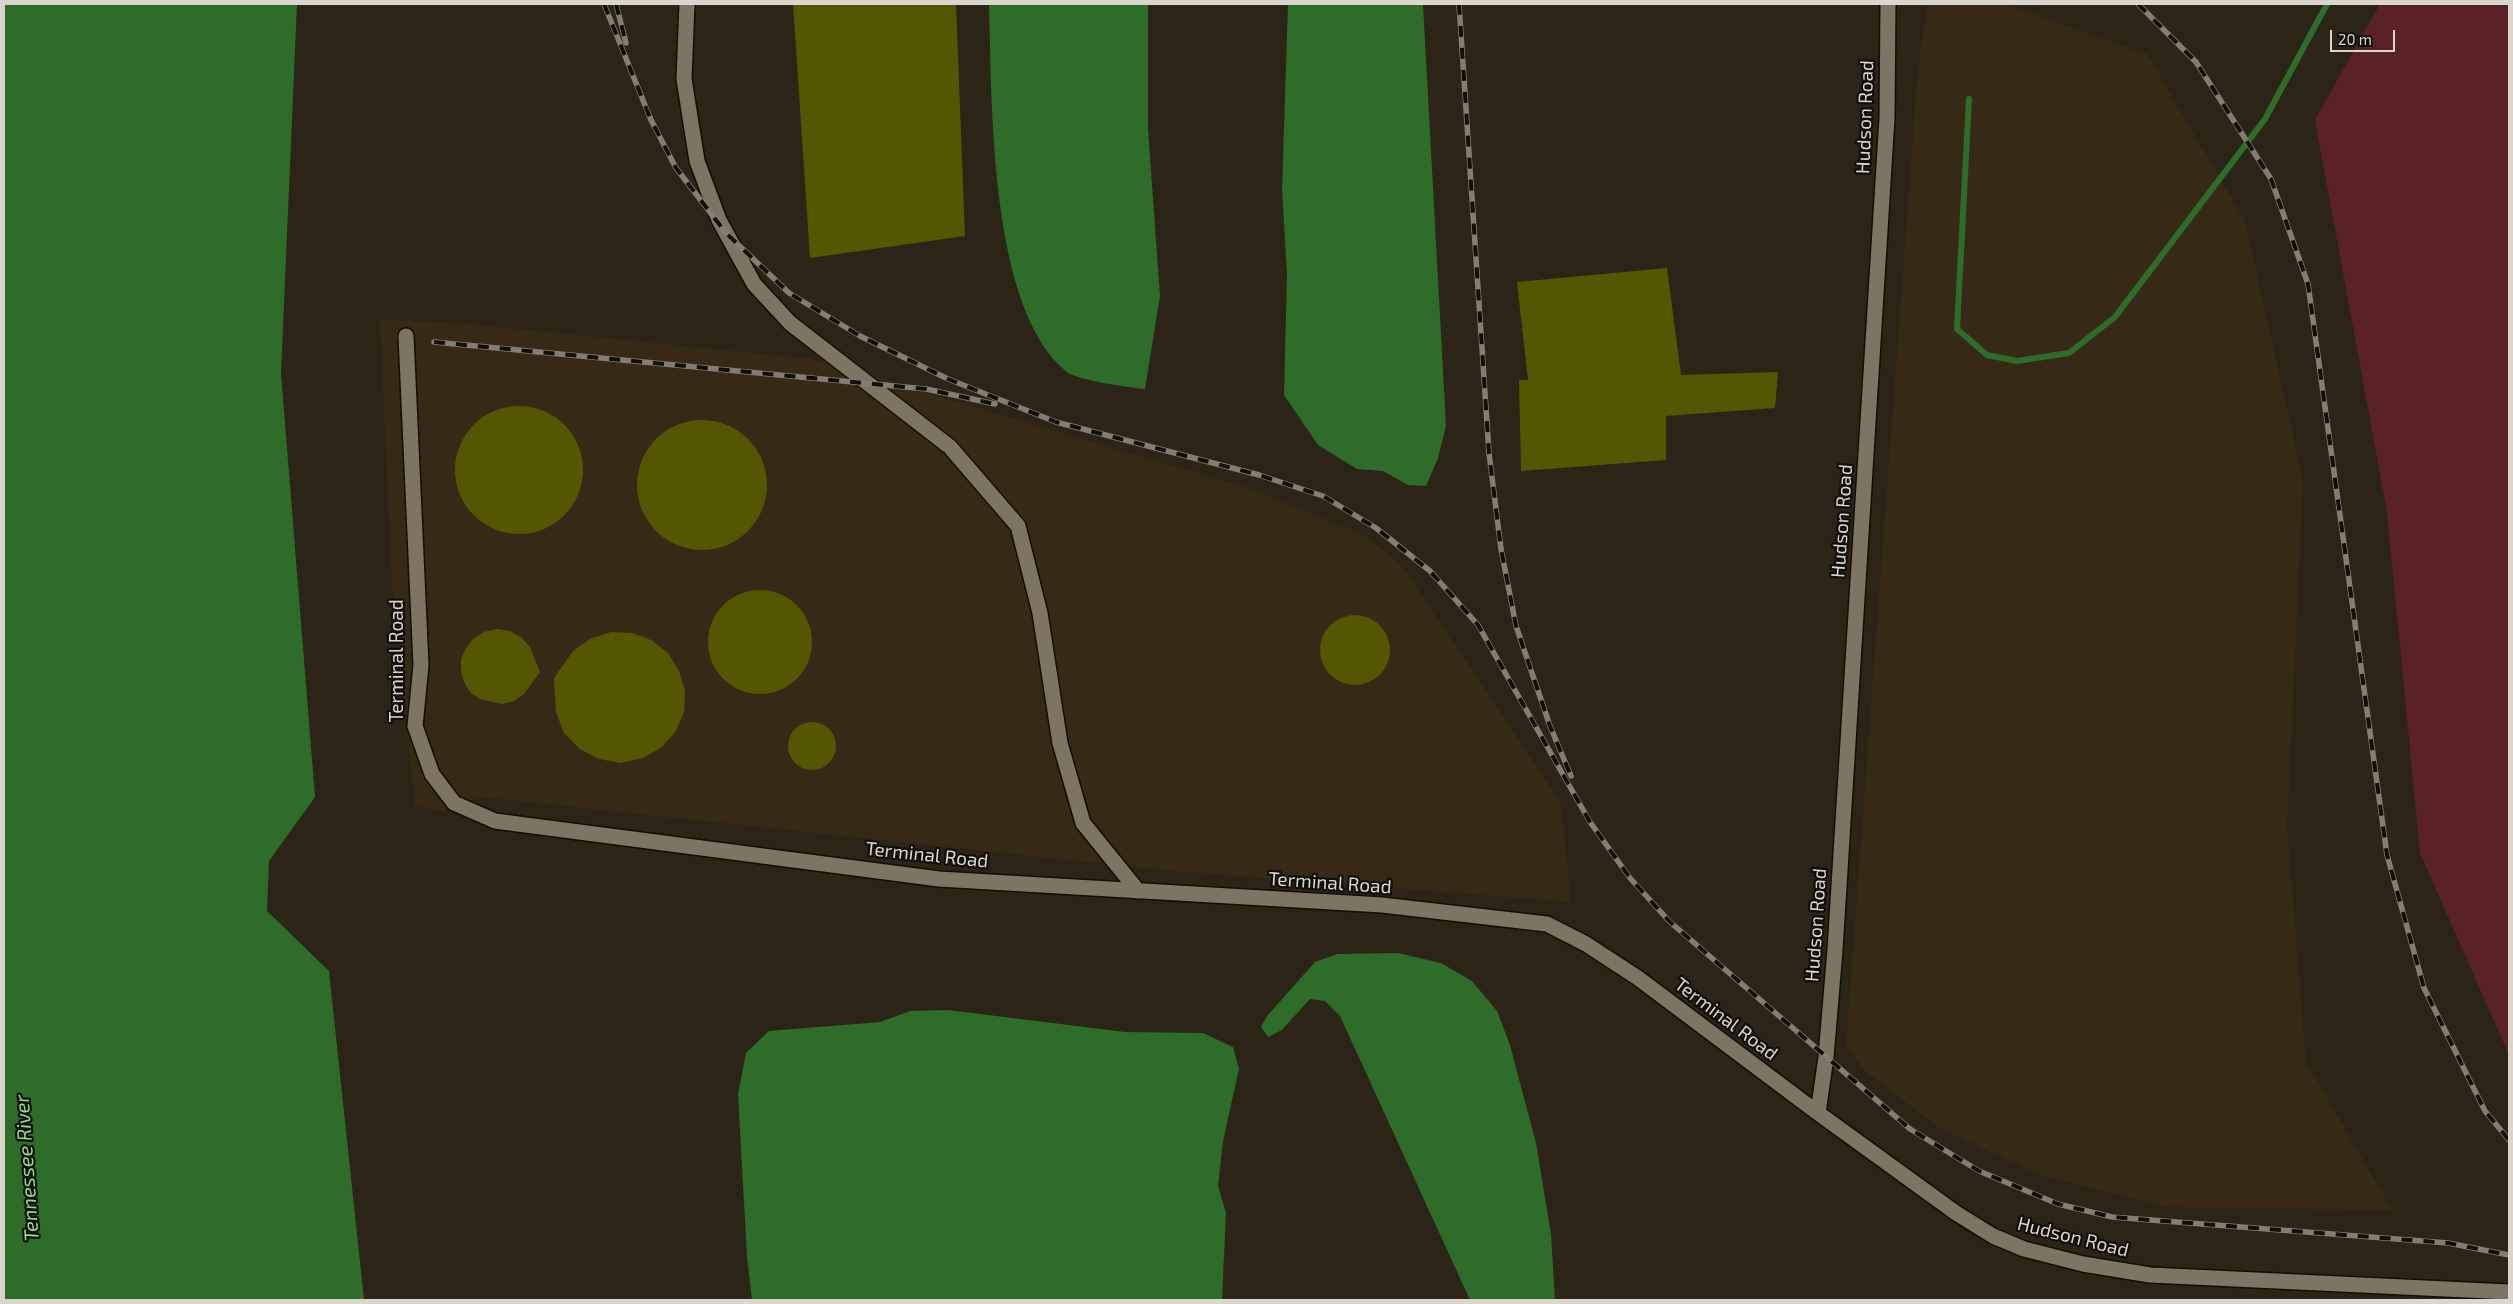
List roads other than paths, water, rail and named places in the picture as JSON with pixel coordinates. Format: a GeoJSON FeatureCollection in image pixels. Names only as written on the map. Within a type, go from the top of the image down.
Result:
{"type":"FeatureCollection","features":[{"type":"Feature","properties":{"kind":"street"},"geometry":{"type":"LineString","coordinates":[[687,4],[684,79],[697,161],[719,220],[754,284],[790,323],[950,447],[1018,526],[1040,614],[1060,743],[1083,823],[1138,891]]}},
{"type":"Feature","properties":{"kind":"street","name":"Hudson Road"},"geometry":{"type":"LineString","coordinates":[[1888,4],[1886,118],[1838,901],[1826,1058],[1818,1114],[1956,1213],[1993,1236],[2024,1249],[2083,1264],[2150,1275],[2509,1292]]}},
{"type":"Feature","properties":{"kind":"street","name":"Terminal Road"},"geometry":{"type":"LineString","coordinates":[[406,336],[421,665],[414,726],[432,774],[454,803],[495,821],[939,879],[1382,905],[1547,924],[1586,944],[1638,978],[1818,1114]]}},
{"type":"Feature","properties":{"kind":"water","name":"Tennessee River"},"geometry":{"type":"Polygon","coordinates":[[[4,4],[297,4],[281,373],[315,797],[269,861],[267,911],[329,971],[364,1300],[4,1300],[4,4]]]}},
{"type":"Feature","properties":{"kind":"water"},"geometry":{"type":"Polygon","coordinates":[[[989,4],[1148,4],[1148,129],[1160,296],[1145,389],[1092,381],[1067,372],[1041,342],[1022,301],[1008,253],[994,146],[989,4]]]}},
{"type":"Feature","properties":{"kind":"water"},"geometry":{"type":"Polygon","coordinates":[[[1288,4],[1423,4],[1446,426],[1438,458],[1426,486],[1408,485],[1383,471],[1357,469],[1318,445],[1284,395],[1287,274],[1282,190],[1288,4]]]}},
{"type":"Feature","properties":{"kind":"water"},"geometry":{"type":"Polygon","coordinates":[[[1398,953],[1441,963],[1472,981],[1497,1011],[1510,1045],[1536,1143],[1551,1234],[1555,1300],[1470,1300],[1340,1016],[1325,1001],[1310,999],[1282,1030],[1268,1037],[1261,1027],[1267,1016],[1315,962],[1337,954],[1398,953]]]}},
{"type":"Feature","properties":{"kind":"water"},"geometry":{"type":"Polygon","coordinates":[[[948,1010],[1125,1032],[1203,1033],[1233,1047],[1239,1069],[1223,1141],[1218,1186],[1226,1213],[1222,1300],[752,1300],[747,1257],[738,1094],[746,1053],[769,1031],[880,1022],[910,1011],[948,1010]]]}},
{"type":"Feature","properties":{"kind":"waterway"},"geometry":{"type":"LineString","coordinates":[[1969,99],[1957,329],[1987,355],[2017,361],[2069,353],[2115,317],[2265,119],[2327,4]]}},
{"type":"Feature","properties":{"kind":"railway"},"geometry":{"type":"LineString","coordinates":[[604,4],[651,120],[676,168],[726,233],[789,293],[860,336],[948,379],[1056,422],[1259,475],[1323,496],[1376,528],[1430,571],[1478,625],[1590,822],[1630,878],[1670,922],[1910,1129],[1979,1171],[2058,1204],[2112,1217],[2448,1243],[2509,1255]]}},
{"type":"Feature","properties":{"kind":"railway"},"geometry":{"type":"LineString","coordinates":[[616,4],[626,43]]}},
{"type":"Feature","properties":{"kind":"railway"},"geometry":{"type":"LineString","coordinates":[[1459,4],[1489,453],[1501,549],[1516,626],[1550,726],[1571,776]]}},
{"type":"Feature","properties":{"kind":"railway"},"geometry":{"type":"LineString","coordinates":[[2138,4],[2196,62],[2271,179],[2308,284],[2387,855],[2424,988],[2485,1111],[2509,1140]]}},
{"type":"Feature","properties":{"kind":"railway"},"geometry":{"type":"LineString","coordinates":[[434,342],[926,389],[995,404]]}}]}
